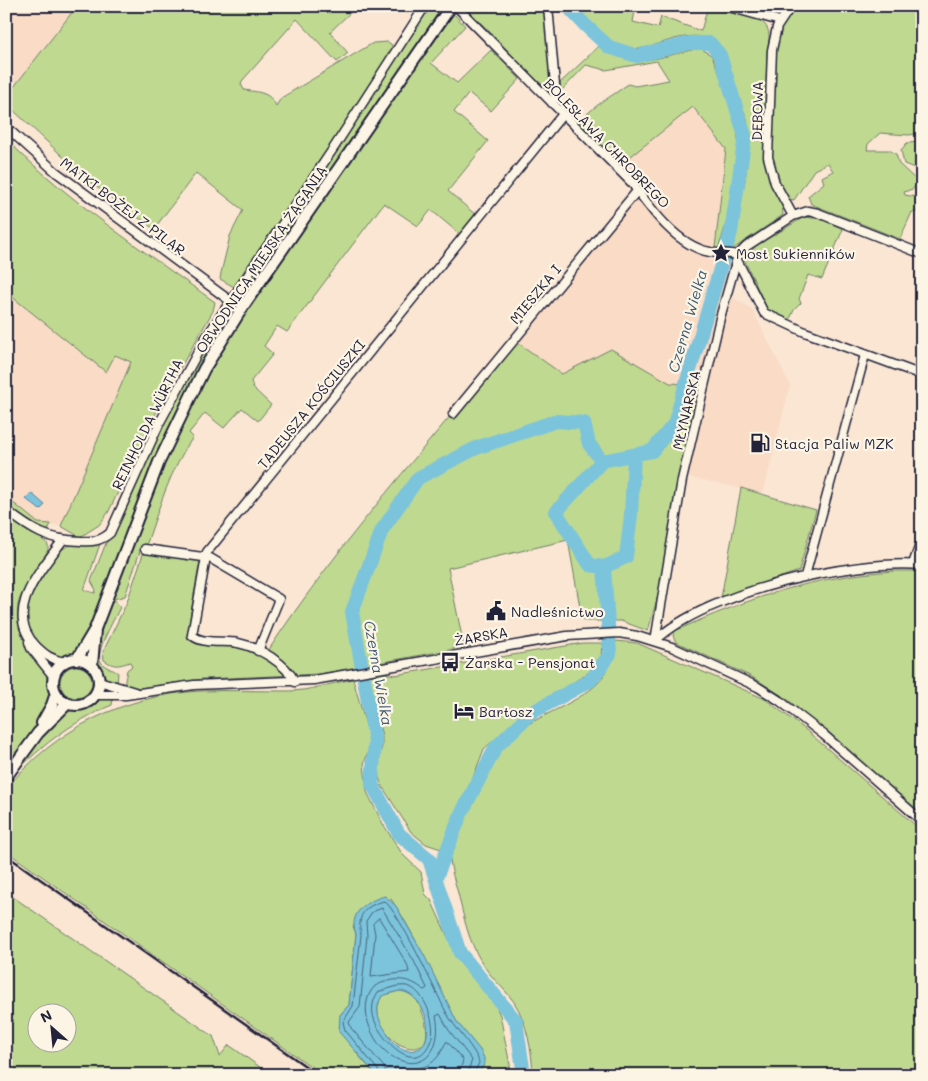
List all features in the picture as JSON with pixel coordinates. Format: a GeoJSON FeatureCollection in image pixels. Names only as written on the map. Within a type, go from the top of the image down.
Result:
{"type":"FeatureCollection","features":[{"type":"Feature","properties":{"kind":"main road","name":"OBWODNICA MIEJSKA ŻAGANIA"},"geometry":{"type":"LineString","coordinates":[[77,659],[95,630],[159,462],[176,422],[204,369],[244,305],[448,10]]}},
{"type":"Feature","properties":{"kind":"main road","name":"OBWODNICA MIEJSKA ŻAGANIA"},"geometry":{"type":"LineString","coordinates":[[92,666],[95,630]]}},
{"type":"Feature","properties":{"kind":"main road"},"geometry":{"type":"LineString","coordinates":[[6,777],[38,733],[68,703],[86,702],[94,695],[99,681],[92,666],[77,659],[65,662],[58,668],[54,677],[56,692],[38,733]]}},
{"type":"Feature","properties":{"kind":"main road"},"geometry":{"type":"LineString","coordinates":[[56,692],[68,703]]}},
{"type":"Feature","properties":{"kind":"street","name":"REINHOLDA WÜRTHA"},"geometry":{"type":"LineString","coordinates":[[62,541],[95,541],[107,536],[112,530],[180,382],[229,300],[330,153],[425,6]]}},
{"type":"Feature","properties":{"kind":"street","name":"BOLESŁAWA CHROBREGO"},"geometry":{"type":"LineString","coordinates":[[456,6],[681,238],[696,248],[735,256]]}},
{"type":"Feature","properties":{"kind":"street"},"geometry":{"type":"LineString","coordinates":[[548,6],[556,96],[552,103]]}},
{"type":"Feature","properties":{"kind":"street"},"geometry":{"type":"LineString","coordinates":[[724,6],[780,21]]}},
{"type":"Feature","properties":{"kind":"street","name":"DĘBOWA"},"geometry":{"type":"LineString","coordinates":[[791,6],[780,21],[773,41],[769,163],[775,183],[794,216]]}},
{"type":"Feature","properties":{"kind":"street","name":"TADEUSZA KOŚCIUSZKI"},"geometry":{"type":"LineString","coordinates":[[295,682],[287,670],[258,651],[238,643],[202,640],[192,635],[205,556],[562,114]]}},
{"type":"Feature","properties":{"kind":"street","name":"MATKI BOŻEJ Z PILAR"},"geometry":{"type":"LineString","coordinates":[[6,127],[56,172],[229,300]]}},
{"type":"Feature","properties":{"kind":"street","name":"MIESZKA I"},"geometry":{"type":"LineString","coordinates":[[453,414],[637,191]]}},
{"type":"Feature","properties":{"kind":"street"},"geometry":{"type":"LineString","coordinates":[[922,254],[818,212],[808,211],[794,216],[747,246],[735,256],[764,313],[805,332],[922,375]]}},
{"type":"Feature","properties":{"kind":"street","name":"MŁYNARSKA"},"geometry":{"type":"LineString","coordinates":[[655,641],[682,480],[735,256]]}},
{"type":"Feature","properties":{"kind":"street"},"geometry":{"type":"LineString","coordinates":[[805,576],[865,355]]}},
{"type":"Feature","properties":{"kind":"street"},"geometry":{"type":"LineString","coordinates":[[6,510],[38,532],[62,541],[33,581],[24,602],[22,620],[30,648],[54,677]]}},
{"type":"Feature","properties":{"kind":"street"},"geometry":{"type":"LineString","coordinates":[[913,564],[922,539]]}},
{"type":"Feature","properties":{"kind":"street"},"geometry":{"type":"LineString","coordinates":[[145,548],[205,556],[279,599],[258,651]]}},
{"type":"Feature","properties":{"kind":"street"},"geometry":{"type":"LineString","coordinates":[[655,641],[668,628],[704,611],[767,587],[805,576],[860,567],[922,565]]}},
{"type":"Feature","properties":{"kind":"street","name":"ŻARSKA"},"geometry":{"type":"LineString","coordinates":[[94,695],[137,693],[184,685],[295,682],[382,669],[507,646],[589,634],[619,633],[655,641],[706,662],[780,701],[824,735],[922,821]]}},
{"type":"Feature","properties":{"kind":"street"},"geometry":{"type":"LineString","coordinates":[[28,637],[50,658],[65,662]]}},
{"type":"Feature","properties":{"kind":"street","name":"ŻARSKA"},"geometry":{"type":"LineString","coordinates":[[99,681],[137,693]]}},
{"type":"Feature","properties":{"kind":"shaded area"},"geometry":{"type":"Polygon","coordinates":[[[6,6],[77,6],[6,97],[6,6]]]}},
{"type":"Feature","properties":{"kind":"shaded area"},"geometry":{"type":"Polygon","coordinates":[[[693,107],[726,149],[715,246],[711,260],[735,263],[732,297],[752,309],[790,385],[763,493],[684,476],[705,385],[670,383],[611,350],[562,374],[514,340],[637,191],[616,167],[693,107]]]}},
{"type":"Feature","properties":{"kind":"shaded area"},"geometry":{"type":"Polygon","coordinates":[[[6,292],[106,372],[115,355],[131,362],[61,526],[38,523],[6,497],[6,292]]]}},
{"type":"Feature","properties":{"kind":"green space"},"geometry":{"type":"Polygon","coordinates":[[[77,6],[357,6],[330,32],[348,53],[337,62],[297,19],[242,81],[241,84],[244,90],[267,95],[276,106],[281,98],[373,43],[388,42],[392,45],[391,54],[323,159],[234,287],[220,279],[230,236],[243,210],[196,173],[154,229],[90,182],[12,109],[6,109],[6,97],[77,6]]]}},
{"type":"Feature","properties":{"kind":"green space"},"geometry":{"type":"Polygon","coordinates":[[[426,6],[443,6],[289,233],[190,386],[161,446],[91,627],[77,653],[57,656],[48,652],[40,646],[29,628],[27,607],[30,596],[56,556],[63,549],[74,545],[100,544],[84,590],[95,593],[96,590],[91,581],[106,543],[111,537],[172,402],[206,342],[426,6]]]}},
{"type":"Feature","properties":{"kind":"green space"},"geometry":{"type":"Polygon","coordinates":[[[464,6],[525,6],[534,13],[540,8],[547,18],[552,96],[464,6]]]}},
{"type":"Feature","properties":{"kind":"green space"},"geometry":{"type":"Polygon","coordinates":[[[576,6],[623,6],[623,9],[635,11],[633,22],[658,28],[661,17],[701,31],[708,6],[720,7],[747,15],[765,24],[768,29],[769,42],[767,52],[765,162],[771,184],[782,203],[783,215],[733,249],[731,245],[747,166],[747,119],[716,41],[698,36],[682,37],[635,49],[620,47],[604,38],[576,6]]]}},
{"type":"Feature","properties":{"kind":"green space"},"geometry":{"type":"Polygon","coordinates":[[[735,6],[787,6],[773,15],[735,6]]]}},
{"type":"Feature","properties":{"kind":"green space"},"geometry":{"type":"Polygon","coordinates":[[[798,6],[922,6],[922,133],[909,135],[880,133],[868,144],[867,150],[889,150],[896,154],[899,164],[916,180],[915,188],[904,192],[905,195],[922,198],[922,212],[912,212],[900,239],[811,204],[808,196],[824,183],[822,177],[833,171],[828,163],[814,170],[794,200],[789,199],[778,182],[772,159],[775,50],[781,26],[798,6]]]}},
{"type":"Feature","properties":{"kind":"green space"},"geometry":{"type":"Polygon","coordinates":[[[454,14],[465,26],[431,63],[457,83],[491,50],[520,79],[491,111],[469,93],[454,112],[488,141],[448,191],[477,216],[462,236],[431,210],[418,226],[384,203],[287,332],[277,326],[264,346],[273,354],[251,381],[253,388],[271,405],[258,421],[242,408],[224,428],[205,413],[189,433],[193,437],[171,476],[146,546],[141,548],[125,596],[114,599],[120,607],[106,635],[100,651],[100,657],[103,664],[118,673],[117,685],[101,676],[96,665],[95,653],[106,614],[143,514],[168,451],[200,387],[235,325],[374,124],[454,14]]]}},
{"type":"Feature","properties":{"kind":"green space"},"geometry":{"type":"Polygon","coordinates":[[[599,46],[612,54],[635,60],[646,60],[696,49],[702,49],[712,56],[734,115],[739,152],[732,201],[718,249],[715,248],[726,149],[693,107],[621,164],[579,123],[596,106],[628,84],[635,86],[669,80],[657,61],[606,70],[586,65],[561,91],[560,83],[599,46]]]}},
{"type":"Feature","properties":{"kind":"green space"},"geometry":{"type":"Polygon","coordinates":[[[6,139],[81,205],[215,302],[213,311],[163,398],[108,513],[99,525],[80,537],[61,526],[131,362],[115,355],[106,372],[6,292],[6,139]]]}},
{"type":"Feature","properties":{"kind":"green space"},"geometry":{"type":"Polygon","coordinates":[[[922,142],[922,171],[904,164],[901,150],[907,143],[922,142]]]}},
{"type":"Feature","properties":{"kind":"green space"},"geometry":{"type":"Polygon","coordinates":[[[804,217],[821,219],[843,229],[822,279],[808,275],[799,299],[801,303],[794,310],[789,321],[768,311],[744,259],[756,246],[804,217]]]}},
{"type":"Feature","properties":{"kind":"green space"},"geometry":{"type":"Polygon","coordinates":[[[514,340],[562,374],[611,349],[670,383],[705,385],[662,581],[648,631],[621,621],[586,621],[579,617],[580,607],[568,540],[448,568],[464,647],[320,674],[203,679],[140,688],[124,686],[127,670],[132,666],[130,662],[113,665],[104,660],[103,652],[127,602],[144,551],[200,560],[187,635],[188,640],[231,645],[266,654],[354,533],[514,340]]]}},
{"type":"Feature","properties":{"kind":"green space"},"geometry":{"type":"Polygon","coordinates":[[[741,488],[816,510],[799,571],[721,598],[741,488]]]}},
{"type":"Feature","properties":{"kind":"green space"},"geometry":{"type":"Polygon","coordinates":[[[6,497],[38,523],[51,524],[47,532],[29,522],[6,505],[6,497]]]}},
{"type":"Feature","properties":{"kind":"green space"},"geometry":{"type":"Polygon","coordinates":[[[6,514],[48,545],[45,556],[20,598],[18,621],[21,635],[27,646],[48,676],[51,686],[51,698],[44,715],[32,734],[6,768],[6,514]]]}},
{"type":"Feature","properties":{"kind":"green space"},"geometry":{"type":"Polygon","coordinates":[[[894,571],[922,571],[922,814],[787,699],[752,677],[676,642],[673,636],[675,631],[702,619],[782,590],[836,578],[894,571]]]}},
{"type":"Feature","properties":{"kind":"green space"},"geometry":{"type":"Polygon","coordinates":[[[616,641],[637,643],[765,699],[806,730],[922,831],[922,1075],[533,1075],[528,1037],[519,1010],[482,964],[469,935],[452,871],[451,849],[468,803],[491,759],[501,746],[525,726],[583,695],[596,685],[604,675],[616,641]]]}},
{"type":"Feature","properties":{"kind":"green space"},"geometry":{"type":"Polygon","coordinates":[[[583,643],[602,643],[601,660],[597,667],[520,717],[484,749],[459,814],[441,849],[426,844],[411,832],[382,786],[378,775],[378,760],[382,747],[382,736],[367,676],[385,673],[395,675],[583,643]]]}},
{"type":"Feature","properties":{"kind":"green space"},"geometry":{"type":"Polygon","coordinates":[[[76,666],[88,670],[92,682],[88,694],[76,698],[64,694],[60,682],[64,670],[76,666]]]}},
{"type":"Feature","properties":{"kind":"green space"},"geometry":{"type":"Polygon","coordinates":[[[353,679],[371,743],[364,764],[367,792],[383,824],[403,855],[421,872],[425,894],[431,900],[456,955],[492,998],[500,1015],[512,1075],[477,1075],[484,1065],[482,1057],[456,1021],[417,943],[391,899],[353,926],[356,934],[349,1005],[340,1015],[358,1055],[376,1075],[323,1075],[6,851],[6,789],[46,749],[93,719],[118,708],[173,694],[201,691],[297,691],[353,679]]]}},
{"type":"Feature","properties":{"kind":"green space"},"geometry":{"type":"Polygon","coordinates":[[[113,697],[112,705],[68,728],[29,759],[6,783],[43,733],[69,707],[82,707],[96,699],[113,697]]]}},
{"type":"Feature","properties":{"kind":"green space"},"geometry":{"type":"Polygon","coordinates":[[[6,892],[213,1036],[220,1056],[229,1045],[271,1075],[6,1075],[6,892]]]}},
{"type":"Feature","properties":{"kind":"green space"},"geometry":{"type":"Polygon","coordinates":[[[399,991],[407,992],[413,996],[421,1009],[427,1031],[424,1044],[415,1048],[403,1046],[391,1038],[382,1026],[378,1011],[382,995],[399,991]]]}},
{"type":"Feature","properties":{"kind":"water"},"geometry":{"type":"Polygon","coordinates":[[[31,493],[45,505],[40,510],[26,499],[31,493]]]}},
{"type":"Feature","properties":{"kind":"water"},"geometry":{"type":"Polygon","coordinates":[[[385,896],[396,906],[424,955],[457,1022],[480,1050],[484,1058],[484,1065],[477,1075],[376,1075],[339,1032],[340,1015],[349,1005],[356,934],[354,920],[360,909],[385,896]],[[399,991],[382,996],[378,1005],[378,1016],[392,1041],[402,1048],[413,1050],[418,1049],[425,1042],[427,1021],[417,1001],[406,992],[399,991]]]}},
{"type":"Feature","properties":{"kind":"waterway","name":"Czerna Wielka"},"geometry":{"type":"LineString","coordinates":[[524,1075],[516,1021],[460,953],[429,859],[399,834],[372,784],[375,741],[352,612],[382,530],[418,478],[476,448],[556,421],[584,423],[589,444],[602,461],[652,451],[674,424],[731,232],[745,136],[720,55],[710,43],[690,43],[637,56],[609,47],[585,25],[571,10],[570,6]]}},
{"type":"Feature","properties":{"kind":"waterway","name":"Czerna Wielka"},"geometry":{"type":"LineString","coordinates":[[436,878],[461,814],[496,747],[531,713],[591,680],[610,654],[604,567],[626,557],[631,515],[634,455]]}},
{"type":"Feature","properties":{"kind":"waterway","name":"Czerna Wielka"},"geometry":{"type":"LineString","coordinates":[[602,461],[556,512],[590,565],[604,567]]}},
{"type":"Feature","properties":{"kind":"railway"},"geometry":{"type":"LineString","coordinates":[[6,855],[318,1075]]}},
{"type":"Feature","properties":{"kind":"place","name":"Most Sukienników"},"geometry":{"type":"Point","coordinates":[721,253]}},
{"type":"Feature","properties":{"kind":"place","name":"Stacja Paliw MZK"},"geometry":{"type":"Point","coordinates":[760,443]}},
{"type":"Feature","properties":{"kind":"place","name":"Nadleśnictwo"},"geometry":{"type":"Point","coordinates":[496,611]}},
{"type":"Feature","properties":{"kind":"place","name":"Żarska - Pensjonat"},"geometry":{"type":"Point","coordinates":[450,662]}},
{"type":"Feature","properties":{"kind":"place","name":"Bartosz"},"geometry":{"type":"Point","coordinates":[464,711]}}]}
